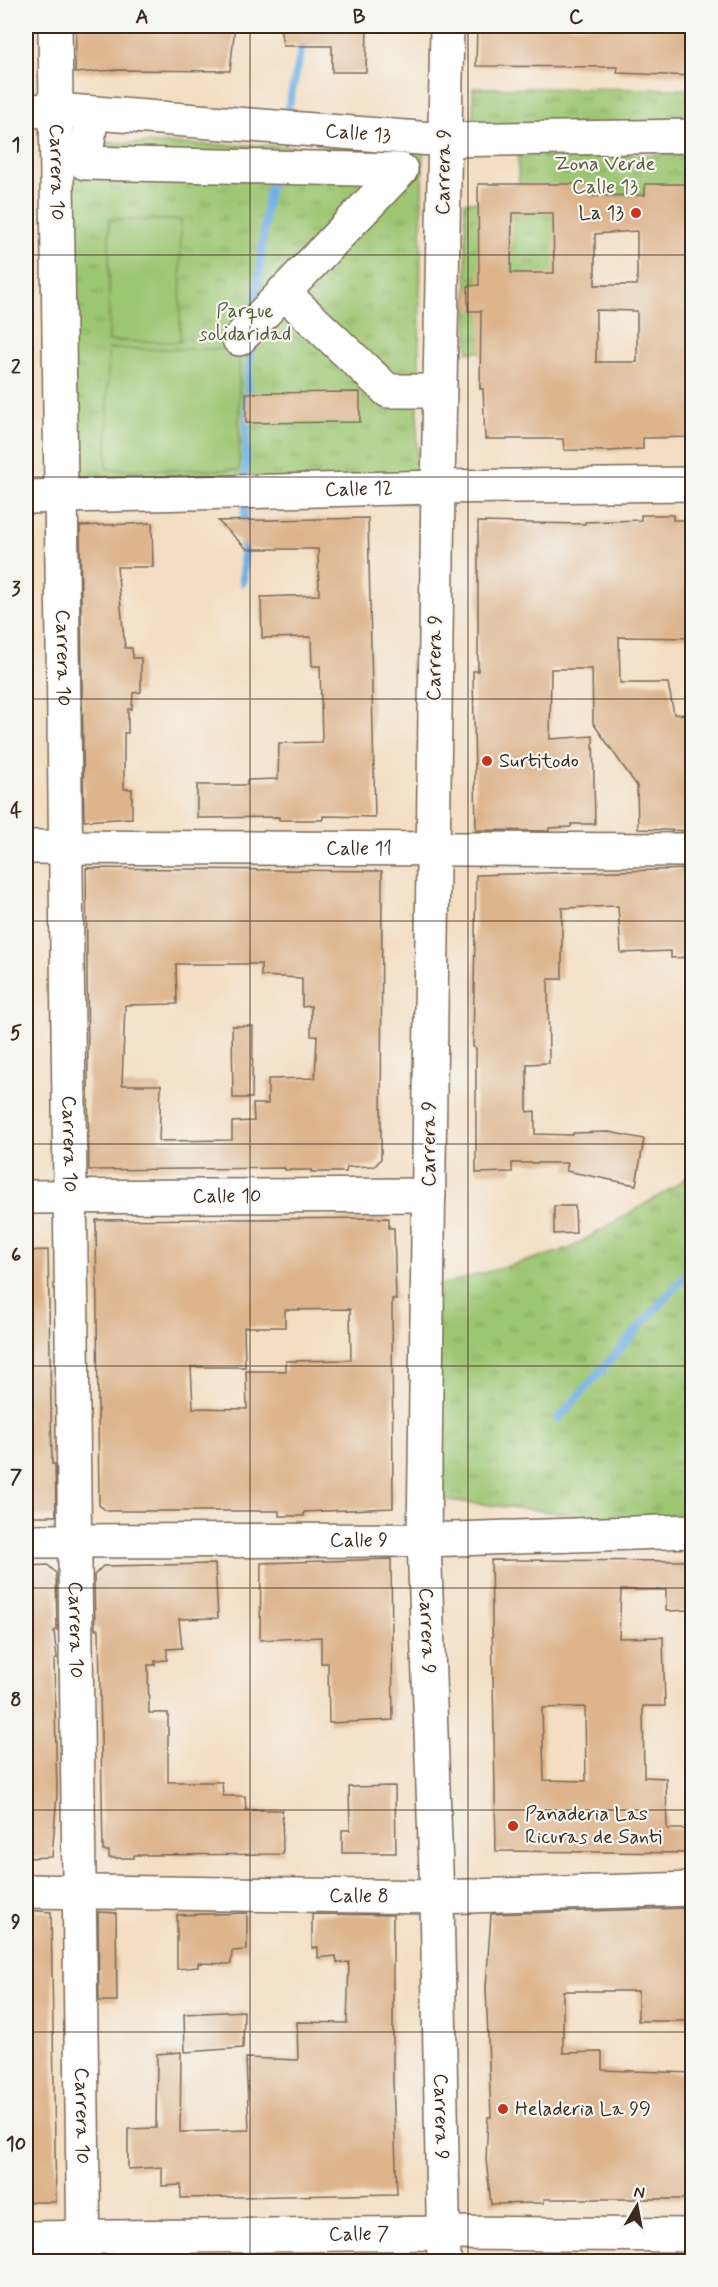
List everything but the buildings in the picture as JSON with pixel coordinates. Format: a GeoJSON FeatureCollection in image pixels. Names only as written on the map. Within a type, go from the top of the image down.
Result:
{"type":"FeatureCollection","features":[{"type":"Feature","properties":{"kind":"street","name":"Carrera 10"},"geometry":{"type":"LineString","coordinates":[[54,26],[40,111],[61,496],[84,2250]]}},
{"type":"Feature","properties":{"kind":"street","name":"Carrera 9"},"geometry":{"type":"LineString","coordinates":[[443,2247],[437,1897],[424,1540],[431,849],[438,391],[447,26]]}},
{"type":"Feature","properties":{"kind":"street","name":"Calle 13"},"geometry":{"type":"LineString","coordinates":[[40,111],[445,140],[693,136]]}},
{"type":"Feature","properties":{"kind":"street"},"geometry":{"type":"LineString","coordinates":[[92,113],[85,163],[401,170],[238,339]]}},
{"type":"Feature","properties":{"kind":"street"},"geometry":{"type":"LineString","coordinates":[[283,292],[388,391],[438,391]]}},
{"type":"Feature","properties":{"kind":"street","name":"Calle 12"},"geometry":{"type":"LineString","coordinates":[[26,497],[438,487],[693,484]]}},
{"type":"Feature","properties":{"kind":"street","name":"Calle 11"},"geometry":{"type":"LineString","coordinates":[[26,848],[693,850]]}},
{"type":"Feature","properties":{"kind":"street","name":"Calle 10"},"geometry":{"type":"LineString","coordinates":[[26,1197],[429,1195]]}},
{"type":"Feature","properties":{"kind":"street","name":"Calle 9"},"geometry":{"type":"LineString","coordinates":[[26,1541],[75,1539],[424,1540],[693,1531]]}},
{"type":"Feature","properties":{"kind":"street","name":"Calle 8"},"geometry":{"type":"LineString","coordinates":[[26,1891],[437,1897],[693,1889]]}},
{"type":"Feature","properties":{"kind":"street","name":"Calle 7"},"geometry":{"type":"LineString","coordinates":[[26,2238],[84,2250],[443,2247],[693,2235]]}},
{"type":"Feature","properties":{"kind":"green space"},"geometry":{"type":"Polygon","coordinates":[[[473,88],[692,89],[692,130],[473,130],[473,88]]]}},
{"type":"Feature","properties":{"kind":"green space","name":"Parque solidaridad"},"geometry":{"type":"Polygon","coordinates":[[[71,142],[423,149],[416,503],[71,496],[71,142]]]}},
{"type":"Feature","properties":{"kind":"green space","name":"Zona Verde Calle 13"},"geometry":{"type":"Polygon","coordinates":[[[692,154],[692,194],[519,197],[518,156],[692,154]]]}},
{"type":"Feature","properties":{"kind":"green space"},"geometry":{"type":"Polygon","coordinates":[[[555,200],[558,350],[468,352],[465,202],[555,200]]]}},
{"type":"Feature","properties":{"kind":"green space"},"geometry":{"type":"Polygon","coordinates":[[[109,220],[181,220],[180,342],[109,341],[109,220]]]}},
{"type":"Feature","properties":{"kind":"green space"},"geometry":{"type":"Polygon","coordinates":[[[108,349],[239,349],[239,470],[107,469],[108,349]]]}},
{"type":"Feature","properties":{"kind":"green space"},"geometry":{"type":"Polygon","coordinates":[[[692,1172],[692,1529],[440,1499],[437,1286],[569,1249],[674,1187],[692,1172]]]}},
{"type":"Feature","properties":{"kind":"waterway"},"geometry":{"type":"LineString","coordinates":[[285,122],[304,39],[311,26]]}},
{"type":"Feature","properties":{"kind":"waterway"},"geometry":{"type":"LineString","coordinates":[[256,306],[267,200],[273,173]]}},
{"type":"Feature","properties":{"kind":"waterway"},"geometry":{"type":"LineString","coordinates":[[245,485],[248,378],[252,339]]}},
{"type":"Feature","properties":{"kind":"waterway"},"geometry":{"type":"LineString","coordinates":[[243,582],[245,498]]}},
{"type":"Feature","properties":{"kind":"waterway"},"geometry":{"type":"LineString","coordinates":[[558,1419],[692,1268]]}},
{"type":"Feature","properties":{"kind":"place","name":"La 13"},"geometry":{"type":"Point","coordinates":[636,213]}},
{"type":"Feature","properties":{"kind":"place","name":"Surtitodo"},"geometry":{"type":"Point","coordinates":[487,761]}},
{"type":"Feature","properties":{"kind":"place","name":"Panaderia Las Ricuras de Santi"},"geometry":{"type":"Point","coordinates":[513,1826]}},
{"type":"Feature","properties":{"kind":"place","name":"Heladeria La 99"},"geometry":{"type":"Point","coordinates":[503,2109]}}]}
